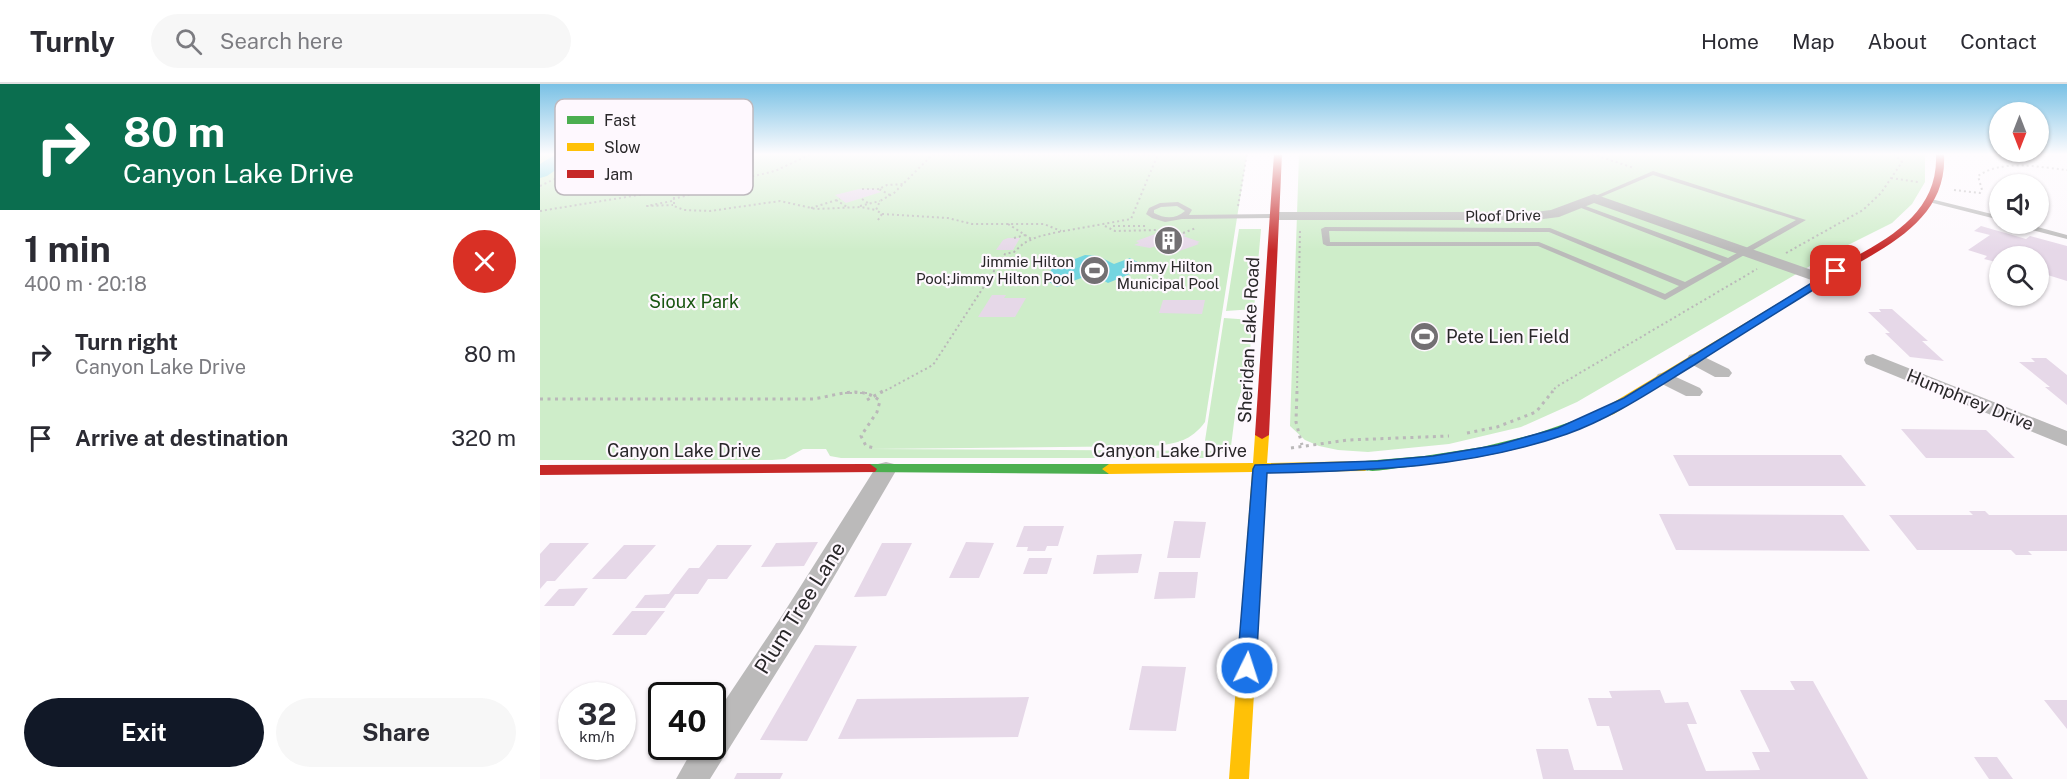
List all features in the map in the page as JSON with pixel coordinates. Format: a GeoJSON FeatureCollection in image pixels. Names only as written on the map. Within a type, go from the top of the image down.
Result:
{"type":"FeatureCollection","features":[{"type":"Feature","properties":{"kind":"street","name":"Sheridan Lake Road"},"geometry":{"type":"LineString","coordinates":[[1239,779],[1276,186]]}},
{"type":"Feature","properties":{"kind":"street","name":"Canyon Lake Drive"},"geometry":{"type":"LineString","coordinates":[[540,471],[883,459],[1260,469],[1378,466],[1487,452],[1537,439],[1587,421],[1696,360],[1906,228],[1931,201],[1938,187]]}},
{"type":"Feature","properties":{"kind":"street","name":"Ploof Drive"},"geometry":{"type":"LineString","coordinates":[[1274,216],[1403,223],[1482,223],[1554,214],[1594,198]]}},
{"type":"Feature","properties":{"kind":"street"},"geometry":{"type":"LineString","coordinates":[[1594,198],[1823,279]]}},
{"type":"Feature","properties":{"kind":"street"},"geometry":{"type":"LineString","coordinates":[[1696,360],[1722,373]]}},
{"type":"Feature","properties":{"kind":"street","name":"Humphrey Drive"},"geometry":{"type":"LineString","coordinates":[[1873,360],[2067,439]]}},
{"type":"Feature","properties":{"kind":"street"},"geometry":{"type":"LineString","coordinates":[[1665,378],[1693,392]]}},
{"type":"Feature","properties":{"kind":"street","name":"Plum Tree Lane"},"geometry":{"type":"LineString","coordinates":[[726,725],[793,622],[883,459]]}},
{"type":"Feature","properties":{"kind":"street","name":"Plum Tree Lane"},"geometry":{"type":"LineString","coordinates":[[692,779],[704,760]]}},
{"type":"Feature","properties":{"kind":"lane"},"geometry":{"type":"LineString","coordinates":[[1594,198],[1621,186]]}},
{"type":"Feature","properties":{"kind":"lane"},"geometry":{"type":"LineString","coordinates":[[1403,223],[1325,229],[1327,244],[1539,244],[1665,297],[1802,220],[1696,186]]}},
{"type":"Feature","properties":{"kind":"lane"},"geometry":{"type":"LineString","coordinates":[[1931,201],[1989,215]]}},
{"type":"Feature","properties":{"kind":"lane"},"geometry":{"type":"LineString","coordinates":[[1181,217],[1189,210],[1178,204],[1160,205],[1150,212],[1152,216],[1162,219],[1274,216]]}},
{"type":"Feature","properties":{"kind":"lane"},"geometry":{"type":"LineString","coordinates":[[1578,205],[1728,261]]}},
{"type":"Feature","properties":{"kind":"lane"},"geometry":{"type":"LineString","coordinates":[[1482,223],[1550,230],[1685,285]]}},
{"type":"Feature","properties":{"kind":"lane"},"geometry":{"type":"LineString","coordinates":[[2049,232],[2067,237]]}},
{"type":"Feature","properties":{"kind":"path"},"geometry":{"type":"LineString","coordinates":[[862,189],[879,189],[884,186]]}},
{"type":"Feature","properties":{"kind":"path"},"geometry":{"type":"LineString","coordinates":[[859,207],[880,201],[901,186]]}},
{"type":"Feature","properties":{"kind":"path"},"geometry":{"type":"LineString","coordinates":[[867,400],[933,365],[1005,254],[1014,252],[1020,244],[1061,231],[1121,222],[1135,214],[1146,186]]}},
{"type":"Feature","properties":{"kind":"path"},"geometry":{"type":"LineString","coordinates":[[1236,217],[1241,186]]}},
{"type":"Feature","properties":{"kind":"path"},"geometry":{"type":"LineString","coordinates":[[1464,434],[1497,427],[1536,412],[1550,392],[1563,382],[1866,208],[1886,186]]}},
{"type":"Feature","properties":{"kind":"path"},"geometry":{"type":"LineString","coordinates":[[1935,186],[1980,193],[1981,186]]}},
{"type":"Feature","properties":{"kind":"path"},"geometry":{"type":"LineString","coordinates":[[879,189],[890,195]]}},
{"type":"Feature","properties":{"kind":"path"},"geometry":{"type":"LineString","coordinates":[[540,212],[637,195]]}},
{"type":"Feature","properties":{"kind":"path"},"geometry":{"type":"LineString","coordinates":[[673,205],[674,195]]}},
{"type":"Feature","properties":{"kind":"path"},"geometry":{"type":"LineString","coordinates":[[686,195],[647,206],[673,205],[684,211],[705,211],[780,201],[830,210],[859,207],[876,210],[882,214],[948,218],[972,224],[1044,224],[1061,231]]}},
{"type":"Feature","properties":{"kind":"path"},"geometry":{"type":"LineString","coordinates":[[585,203],[588,197]]}},
{"type":"Feature","properties":{"kind":"path"},"geometry":{"type":"LineString","coordinates":[[676,197],[685,199]]}},
{"type":"Feature","properties":{"kind":"path"},"geometry":{"type":"LineString","coordinates":[[810,208],[838,199],[848,208]]}},
{"type":"Feature","properties":{"kind":"path"},"geometry":{"type":"LineString","coordinates":[[862,199],[868,203]]}},
{"type":"Feature","properties":{"kind":"path"},"geometry":{"type":"LineString","coordinates":[[876,210],[880,201]]}},
{"type":"Feature","properties":{"kind":"path"},"geometry":{"type":"LineString","coordinates":[[878,220],[882,214]]}},
{"type":"Feature","properties":{"kind":"path"},"geometry":{"type":"LineString","coordinates":[[1006,224],[1034,240]]}},
{"type":"Feature","properties":{"kind":"path"},"geometry":{"type":"LineString","coordinates":[[1105,226],[1114,231],[1163,229]]}},
{"type":"Feature","properties":{"kind":"path"},"geometry":{"type":"LineString","coordinates":[[1014,238],[1025,234]]}},
{"type":"Feature","properties":{"kind":"path"},"geometry":{"type":"LineString","coordinates":[[540,399],[813,399],[857,391],[875,395],[880,401],[880,405],[861,436],[866,446],[883,459]]}},
{"type":"Feature","properties":{"kind":"path"},"geometry":{"type":"LineString","coordinates":[[1261,448],[1289,448],[1360,439],[1456,435]]}},
{"type":"Feature","properties":{"kind":"green space","name":"Sioux Park"},"geometry":{"type":"Polygon","coordinates":[[[540,186],[555,186],[555,195],[753,195],[753,186],[1242,186],[1205,422],[1194,433],[1176,443],[1153,446],[868,449],[1226,451],[1205,458],[841,458],[830,456],[826,449],[803,449],[785,459],[772,460],[540,460],[540,186]]]}},
{"type":"Feature","properties":{"kind":"green space"},"geometry":{"type":"Polygon","coordinates":[[[1298,186],[1922,186],[1912,204],[1892,223],[1834,252],[1577,402],[1521,427],[1449,444],[1368,452],[1319,446],[1305,440],[1290,426],[1298,186]]]}},
{"type":"Feature","properties":{"kind":"green space"},"geometry":{"type":"Polygon","coordinates":[[[1239,229],[1261,229],[1254,309],[1226,311],[1239,229]]]}},
{"type":"Feature","properties":{"kind":"green space"},"geometry":{"type":"Polygon","coordinates":[[[1224,318],[1252,320],[1249,370],[1236,407],[1231,446],[1204,447],[1224,318]]]}},
{"type":"Feature","properties":{"kind":"water","name":"Jimmie Hilton Pool;Jimmy Hilton Pool"},"geometry":{"type":"Polygon","coordinates":[[[1085,255],[1098,256],[1114,264],[1130,258],[1147,267],[1108,283],[1092,274],[1057,287],[1046,280],[1052,268],[1085,255]]]}},
{"type":"Feature","properties":{"kind":"building"},"geometry":{"type":"Polygon","coordinates":[[[859,189],[875,189],[881,192],[846,203],[835,195],[859,189]]]}},
{"type":"Feature","properties":{"kind":"building"},"geometry":{"type":"Polygon","coordinates":[[[1981,226],[1989,228],[1989,234],[2009,234],[2026,239],[2030,236],[2067,246],[2067,281],[2049,275],[2049,246],[1989,246],[1989,260],[1984,259],[1987,256],[1968,250],[1990,235],[1974,231],[1981,226]]]}},
{"type":"Feature","properties":{"kind":"building","name":"Jimmy Hilton Municipal Pool"},"geometry":{"type":"Polygon","coordinates":[[[1169,229],[1200,242],[1171,254],[1156,246],[1150,248],[1134,245],[1139,243],[1136,241],[1169,229]]]}},
{"type":"Feature","properties":{"kind":"building"},"geometry":{"type":"Polygon","coordinates":[[[1020,238],[1013,250],[996,250],[1003,240],[1020,238]]]}},
{"type":"Feature","properties":{"kind":"building"},"geometry":{"type":"Polygon","coordinates":[[[992,295],[1006,295],[1004,298],[1026,298],[1015,317],[978,317],[992,295]]]}},
{"type":"Feature","properties":{"kind":"building"},"geometry":{"type":"Polygon","coordinates":[[[1163,300],[1205,300],[1202,314],[1159,313],[1163,300]]]}},
{"type":"Feature","properties":{"kind":"building"},"geometry":{"type":"Polygon","coordinates":[[[1879,309],[1892,309],[1928,341],[1922,341],[1944,361],[1910,357],[1885,333],[1890,333],[1868,312],[1881,312],[1879,309]]]}},
{"type":"Feature","properties":{"kind":"building"},"geometry":{"type":"Polygon","coordinates":[[[2031,358],[2046,358],[2067,375],[2067,405],[2045,387],[2050,387],[2019,362],[2035,362],[2031,358]]]}},
{"type":"Feature","properties":{"kind":"building"},"geometry":{"type":"Polygon","coordinates":[[[1901,429],[1986,430],[2015,458],[1926,458],[1901,429]]]}},
{"type":"Feature","properties":{"kind":"building"},"geometry":{"type":"Polygon","coordinates":[[[1673,455],[1841,455],[1866,486],[1689,486],[1673,455]]]}},
{"type":"Feature","properties":{"kind":"building"},"geometry":{"type":"Polygon","coordinates":[[[1969,511],[1985,511],[1989,515],[2067,515],[2067,551],[2028,551],[2032,555],[2016,555],[2011,550],[1917,550],[1889,515],[1973,515],[1969,511]]]}},
{"type":"Feature","properties":{"kind":"building"},"geometry":{"type":"Polygon","coordinates":[[[1659,514],[1843,515],[1870,551],[1676,550],[1659,514]]]}},
{"type":"Feature","properties":{"kind":"building"},"geometry":{"type":"Polygon","coordinates":[[[1174,521],[1206,522],[1200,558],[1167,558],[1174,521]]]}},
{"type":"Feature","properties":{"kind":"building"},"geometry":{"type":"Polygon","coordinates":[[[1024,526],[1064,526],[1058,546],[1047,546],[1045,551],[1027,551],[1028,547],[1016,547],[1024,526]]]}},
{"type":"Feature","properties":{"kind":"building"},"geometry":{"type":"Polygon","coordinates":[[[818,542],[804,566],[761,567],[776,543],[818,542]]]}},
{"type":"Feature","properties":{"kind":"building"},"geometry":{"type":"Polygon","coordinates":[[[966,542],[994,543],[979,578],[949,578],[966,542]]]}},
{"type":"Feature","properties":{"kind":"building"},"geometry":{"type":"Polygon","coordinates":[[[550,543],[589,543],[555,581],[547,581],[540,589],[540,554],[550,543]]]}},
{"type":"Feature","properties":{"kind":"building"},"geometry":{"type":"Polygon","coordinates":[[[882,543],[912,543],[886,596],[854,597],[882,543]]]}},
{"type":"Feature","properties":{"kind":"building"},"geometry":{"type":"Polygon","coordinates":[[[624,545],[656,545],[626,579],[592,579],[624,545]]]}},
{"type":"Feature","properties":{"kind":"building"},"geometry":{"type":"Polygon","coordinates":[[[717,545],[752,545],[727,579],[708,579],[698,594],[675,594],[665,608],[635,608],[645,595],[669,594],[689,568],[699,568],[717,545]]]}},
{"type":"Feature","properties":{"kind":"building"},"geometry":{"type":"Polygon","coordinates":[[[1142,554],[1138,573],[1093,574],[1097,555],[1142,554]]]}},
{"type":"Feature","properties":{"kind":"building"},"geometry":{"type":"Polygon","coordinates":[[[1029,558],[1052,558],[1047,574],[1023,574],[1029,558]]]}},
{"type":"Feature","properties":{"kind":"building"},"geometry":{"type":"Polygon","coordinates":[[[1159,572],[1198,572],[1195,598],[1154,599],[1159,572]]]}},
{"type":"Feature","properties":{"kind":"building"},"geometry":{"type":"Polygon","coordinates":[[[588,588],[574,606],[544,606],[559,589],[588,588]]]}},
{"type":"Feature","properties":{"kind":"building"},"geometry":{"type":"Polygon","coordinates":[[[632,611],[665,611],[646,635],[612,635],[632,611]]]}},
{"type":"Feature","properties":{"kind":"building"},"geometry":{"type":"Polygon","coordinates":[[[815,645],[857,646],[807,741],[760,740],[815,645]]]}},
{"type":"Feature","properties":{"kind":"building"},"geometry":{"type":"Polygon","coordinates":[[[1142,666],[1186,667],[1176,731],[1129,730],[1142,666]]]}},
{"type":"Feature","properties":{"kind":"building"},"geometry":{"type":"Polygon","coordinates":[[[1790,681],[1813,681],[1868,779],[1543,779],[1536,749],[1568,749],[1574,770],[1623,770],[1609,726],[1597,726],[1588,698],[1612,698],[1609,691],[1660,690],[1665,703],[1688,702],[1697,724],[1687,724],[1706,771],[1760,770],[1752,752],[1770,752],[1740,690],[1795,690],[1790,681]]]}},
{"type":"Feature","properties":{"kind":"building"},"geometry":{"type":"Polygon","coordinates":[[[1029,697],[1018,737],[838,739],[857,699],[1029,697]]]}},
{"type":"Feature","properties":{"kind":"building"},"geometry":{"type":"Polygon","coordinates":[[[2044,700],[2067,700],[2067,729],[2044,700]]]}},
{"type":"Feature","properties":{"kind":"building"},"geometry":{"type":"Polygon","coordinates":[[[1974,757],[1997,757],[2013,779],[1989,779],[1974,757]]]}},
{"type":"Feature","properties":{"kind":"building"},"geometry":{"type":"Polygon","coordinates":[[[737,773],[783,773],[780,779],[734,779],[737,773]]]}},
{"type":"Feature","properties":{"kind":"traffic: fast"},"geometry":{"type":"LineString","coordinates":[[1365,466],[1424,461],[1511,445],[1596,417]]}},
{"type":"Feature","properties":{"kind":"traffic: fast"},"geometry":{"type":"LineString","coordinates":[[870,469],[1109,469]]}},
{"type":"Feature","properties":{"kind":"traffic: slow"},"geometry":{"type":"LineString","coordinates":[[1596,417],[1828,276]]}},
{"type":"Feature","properties":{"kind":"traffic: slow"},"geometry":{"type":"LineString","coordinates":[[1239,779],[1262,435]]}},
{"type":"Feature","properties":{"kind":"traffic: slow"},"geometry":{"type":"LineString","coordinates":[[1109,469],[1365,466]]}},
{"type":"Feature","properties":{"kind":"traffic: jam"},"geometry":{"type":"LineString","coordinates":[[1262,435],[1276,186]]}},
{"type":"Feature","properties":{"kind":"traffic: jam"},"geometry":{"type":"LineString","coordinates":[[1828,276],[1902,231],[1926,208],[1937,186]]}},
{"type":"Feature","properties":{"kind":"traffic: jam"},"geometry":{"type":"LineString","coordinates":[[540,470],[870,469]]}},
{"type":"Feature","properties":{"kind":"place","name":"Jimmy Hilton Municipal Pool"},"geometry":{"type":"Point","coordinates":[1168,240]}},
{"type":"Feature","properties":{"kind":"place","name":"Jimmie Hilton Pool;Jimmy Hilton Pool"},"geometry":{"type":"Point","coordinates":[1095,271]}},
{"type":"Feature","properties":{"kind":"place","name":"Pete Lien Field"},"geometry":{"type":"Point","coordinates":[1425,337]}},
{"type":"Feature","properties":{"kind":"route"},"geometry":{"type":"LineString","coordinates":[[1247,668],[1260,469],[1405,464],[1499,449],[1563,431],[1628,400],[1767,316],[1836,271]]}}]}
